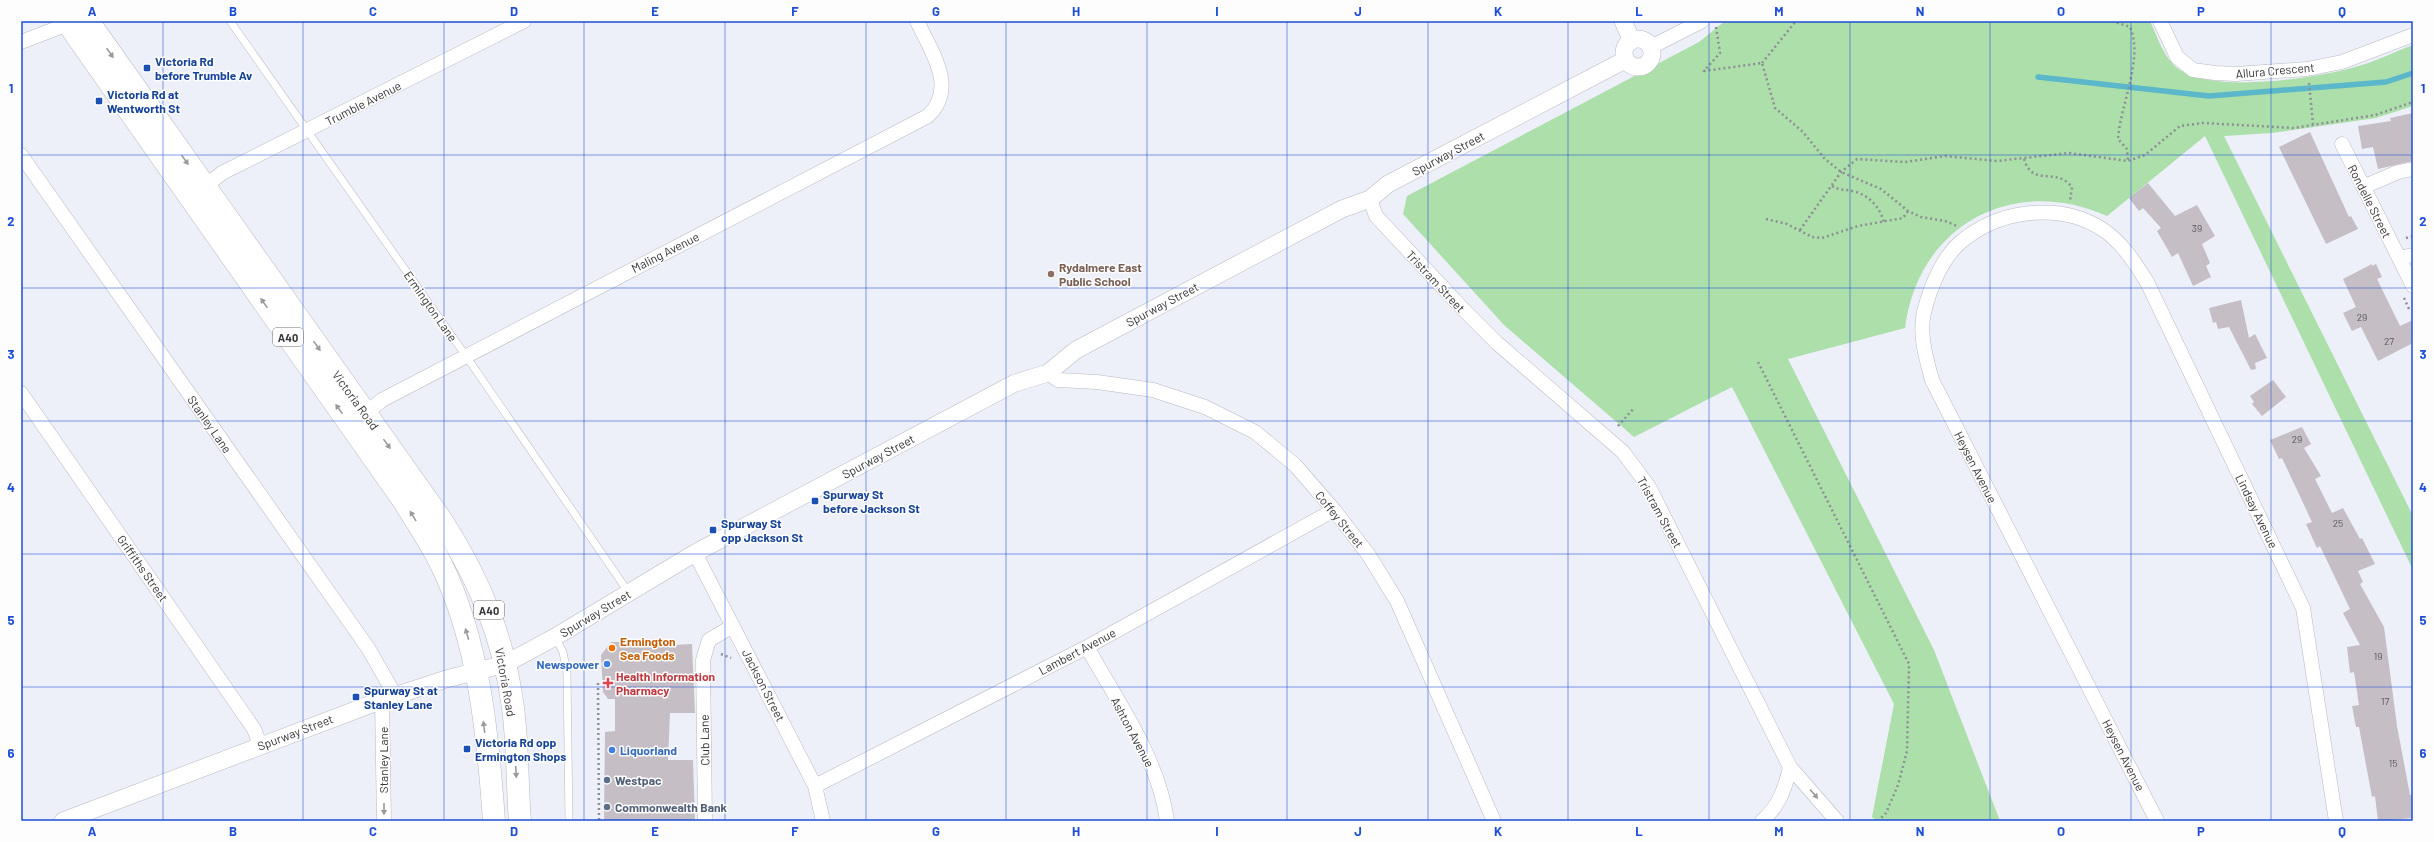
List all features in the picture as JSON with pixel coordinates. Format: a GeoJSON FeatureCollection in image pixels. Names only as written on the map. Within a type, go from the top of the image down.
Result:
{"type":"FeatureCollection","features":[{"type":"Feature","properties":{"kind":"highway","name":"Victoria Road"},"geometry":{"type":"LineString","coordinates":[[74,22],[204,187],[442,521],[466,558],[484,595],[505,664],[513,709],[520,821]]}},
{"type":"Feature","properties":{"kind":"highway","name":"Victoria Road"},"geometry":{"type":"LineString","coordinates":[[74,22],[405,503],[441,563],[454,595],[477,671],[494,821]]}},
{"type":"Feature","properties":{"kind":"street","name":"Trumble Avenue"},"geometry":{"type":"LineString","coordinates":[[204,187],[222,173],[524,21]]}},
{"type":"Feature","properties":{"kind":"street","name":"Maling Avenue"},"geometry":{"type":"LineString","coordinates":[[365,414],[382,400],[928,116],[936,108],[941,98],[943,87],[942,75],[917,21]]}},
{"type":"Feature","properties":{"kind":"street"},"geometry":{"type":"LineString","coordinates":[[1623,21],[1632,41]]}},
{"type":"Feature","properties":{"kind":"street"},"geometry":{"type":"LineString","coordinates":[[1651,47],[1702,21]]}},
{"type":"Feature","properties":{"kind":"street","name":"Allura Crescent"},"geometry":{"type":"LineString","coordinates":[[2160,21],[2177,57],[2193,70],[2215,73],[2236,74],[2307,69],[2342,62],[2413,35]]}},
{"type":"Feature","properties":{"kind":"street"},"geometry":{"type":"LineString","coordinates":[[21,42],[74,22]]}},
{"type":"Feature","properties":{"kind":"street"},"geometry":{"type":"LineString","coordinates":[[1643,40],[1651,47],[1652,55],[1647,64],[1634,67],[1625,60],[1624,52],[1627,44],[1632,41],[1643,40]]}},
{"type":"Feature","properties":{"kind":"street","name":"Spurway Street"},"geometry":{"type":"LineString","coordinates":[[63,821],[389,697],[505,664],[555,637],[696,553],[1015,383],[1048,373],[1076,350],[1342,208],[1370,199],[1388,184],[1625,60]]}},
{"type":"Feature","properties":{"kind":"street","name":"Rondelle Street"},"geometry":{"type":"LineString","coordinates":[[2342,144],[2413,286]]}},
{"type":"Feature","properties":{"kind":"street","name":"Stanley Lane"},"geometry":{"type":"LineString","coordinates":[[21,155],[368,648],[389,697],[384,821]]}},
{"type":"Feature","properties":{"kind":"street"},"geometry":{"type":"LineString","coordinates":[[2363,186],[2398,172],[2413,169]]}},
{"type":"Feature","properties":{"kind":"street","name":"Tristram Street"},"geometry":{"type":"LineString","coordinates":[[1370,199],[1376,216],[1462,308],[1497,343],[1623,452],[1649,487],[1790,767],[1837,821]]}},
{"type":"Feature","properties":{"kind":"street","name":"Heysen Avenue"},"geometry":{"type":"LineString","coordinates":[[2102,229],[2069,215],[2031,212],[2000,220],[1967,237],[1952,252],[1935,278],[1924,313],[1923,344],[1932,380],[2157,821]]}},
{"type":"Feature","properties":{"kind":"street","name":"Lindsay Avenue"},"geometry":{"type":"LineString","coordinates":[[2102,229],[2129,254],[2147,282],[2303,608],[2336,821]]}},
{"type":"Feature","properties":{"kind":"street"},"geometry":{"type":"LineString","coordinates":[[2399,258],[2413,255]]}},
{"type":"Feature","properties":{"kind":"street","name":"Coffey Street"},"geometry":{"type":"LineString","coordinates":[[1048,373],[1063,381],[1097,382],[1153,390],[1205,407],[1254,432],[1295,465],[1334,510],[1368,554],[1398,601],[1494,821]]}},
{"type":"Feature","properties":{"kind":"street","name":"Griffiths Street"},"geometry":{"type":"LineString","coordinates":[[21,393],[254,729],[260,745]]}},
{"type":"Feature","properties":{"kind":"street","name":"Lambert Avenue"},"geometry":{"type":"LineString","coordinates":[[815,786],[1087,647],[1334,510]]}},
{"type":"Feature","properties":{"kind":"street","name":"Jackson Street"},"geometry":{"type":"LineString","coordinates":[[696,553],[815,786],[823,821]]}},
{"type":"Feature","properties":{"kind":"street","name":"Club Lane"},"geometry":{"type":"LineString","coordinates":[[705,821],[703,660],[709,640],[733,626]]}},
{"type":"Feature","properties":{"kind":"street","name":"Ashton Avenue"},"geometry":{"type":"LineString","coordinates":[[1087,647],[1157,775],[1165,803],[1167,821]]}},
{"type":"Feature","properties":{"kind":"street"},"geometry":{"type":"LineString","coordinates":[[1762,821],[1774,810],[1781,798],[1790,767]]}},
{"type":"Feature","properties":{"kind":"lane","name":"Ermington Lane"},"geometry":{"type":"LineString","coordinates":[[230,21],[466,356],[629,593]]}},
{"type":"Feature","properties":{"kind":"lane"},"geometry":{"type":"LineString","coordinates":[[555,637],[563,652],[567,674],[569,821]]}},
{"type":"Feature","properties":{"kind":"path"},"geometry":{"type":"LineString","coordinates":[[1715,21],[1720,53],[1704,71],[1762,63],[1796,21]]}},
{"type":"Feature","properties":{"kind":"path"},"geometry":{"type":"LineString","coordinates":[[2112,21],[2130,27],[2134,35],[2134,58],[2118,139],[2127,149],[2128,161]]}},
{"type":"Feature","properties":{"kind":"path"},"geometry":{"type":"LineString","coordinates":[[1762,63],[1775,108],[1803,132],[1824,158],[1841,172],[1881,189],[1908,211],[1921,217],[1945,220],[1957,226],[1967,237]]}},
{"type":"Feature","properties":{"kind":"path"},"geometry":{"type":"LineString","coordinates":[[2308,77],[2313,124]]}},
{"type":"Feature","properties":{"kind":"path"},"geometry":{"type":"LineString","coordinates":[[1800,230],[1841,172],[1857,159],[1905,162],[1945,156],[1997,161],[2069,153],[2128,161],[2145,155],[2180,126],[2203,123],[2294,128],[2375,115],[2413,102]]}},
{"type":"Feature","properties":{"kind":"path"},"geometry":{"type":"LineString","coordinates":[[2024,159],[2027,169],[2035,176],[2058,176],[2066,180],[2072,187],[2069,215]]}},
{"type":"Feature","properties":{"kind":"path"},"geometry":{"type":"LineString","coordinates":[[1832,186],[1845,191],[1856,192],[1875,204],[1882,213],[1884,223]]}},
{"type":"Feature","properties":{"kind":"path"},"geometry":{"type":"LineString","coordinates":[[1766,219],[1787,224],[1812,237],[1822,238],[1858,226],[1884,223],[1902,218],[1908,211]]}},
{"type":"Feature","properties":{"kind":"path"},"geometry":{"type":"LineString","coordinates":[[1758,362],[1909,664],[1907,750],[1898,785],[1886,813],[1878,821]]}},
{"type":"Feature","properties":{"kind":"path"},"geometry":{"type":"LineString","coordinates":[[1618,426],[1634,408]]}},
{"type":"Feature","properties":{"kind":"path"},"geometry":{"type":"LineString","coordinates":[[598,683],[599,821]]}},
{"type":"Feature","properties":{"kind":"green space"},"geometry":{"type":"Polygon","coordinates":[[[1725,21],[2150,21],[2166,54],[2174,65],[2180,70],[2196,77],[2218,81],[2243,82],[2296,79],[2344,70],[2368,63],[2413,45],[2413,106],[2376,118],[2272,133],[2224,136],[2413,516],[2413,570],[2205,136],[2107,216],[2072,205],[2038,201],[2005,206],[1976,218],[1950,236],[1929,261],[1914,292],[1905,328],[1788,359],[1934,650],[2000,821],[1876,821],[1872,817],[1894,704],[1732,387],[1634,437],[1504,325],[1403,214],[1407,196],[1699,42],[1725,21]]]}},
{"type":"Feature","properties":{"kind":"building"},"geometry":{"type":"Polygon","coordinates":[[[2413,113],[2413,161],[2378,169],[2373,147],[2362,149],[2358,126],[2391,121],[2390,118],[2413,113]]]}},
{"type":"Feature","properties":{"kind":"building"},"geometry":{"type":"Polygon","coordinates":[[[2310,132],[2349,217],[2351,216],[2358,229],[2326,244],[2279,147],[2310,132]]]}},
{"type":"Feature","properties":{"kind":"building"},"geometry":{"type":"Polygon","coordinates":[[[2148,183],[2175,216],[2197,205],[2215,236],[2202,244],[2210,263],[2206,266],[2211,277],[2193,286],[2178,253],[2172,257],[2157,231],[2161,228],[2143,208],[2139,211],[2129,198],[2148,183]]]}},
{"type":"Feature","properties":{"kind":"building"},"geometry":{"type":"Polygon","coordinates":[[[2372,264],[2372,266],[2376,264],[2382,277],[2377,279],[2400,326],[2413,320],[2413,343],[2378,361],[2361,327],[2352,331],[2343,313],[2356,307],[2343,279],[2372,264]]]}},
{"type":"Feature","properties":{"kind":"building"},"geometry":{"type":"Polygon","coordinates":[[[2241,300],[2249,338],[2255,334],[2267,358],[2255,363],[2256,369],[2251,370],[2229,327],[2218,329],[2216,322],[2213,323],[2209,308],[2241,300]]]}},
{"type":"Feature","properties":{"kind":"building"},"geometry":{"type":"Polygon","coordinates":[[[2273,380],[2286,397],[2262,416],[2252,404],[2254,402],[2250,396],[2273,380]]]}},
{"type":"Feature","properties":{"kind":"building"},"geometry":{"type":"Polygon","coordinates":[[[2302,427],[2311,444],[2304,448],[2321,476],[2315,479],[2332,513],[2343,508],[2360,539],[2362,538],[2375,564],[2358,571],[2363,582],[2360,584],[2384,627],[2397,726],[2410,795],[2413,795],[2413,818],[2378,821],[2375,796],[2372,797],[2359,727],[2356,727],[2352,706],[2359,705],[2354,672],[2350,673],[2347,647],[2360,645],[2343,613],[2350,609],[2320,546],[2317,548],[2306,524],[2312,522],[2282,458],[2279,459],[2270,440],[2302,427]]]}},
{"type":"Feature","properties":{"kind":"building"},"geometry":{"type":"Polygon","coordinates":[[[611,642],[634,642],[634,647],[692,644],[695,713],[670,713],[668,760],[693,760],[695,821],[604,821],[605,732],[615,731],[615,699],[608,699],[603,692],[601,655],[611,642]]]}},
{"type":"Feature","properties":{"kind":"waterway"},"geometry":{"type":"LineString","coordinates":[[2038,77],[2209,96],[2386,82],[2413,73]]}},
{"type":"Feature","properties":{"kind":"place","name":"Victoria Rd before Trumble Av"},"geometry":{"type":"Point","coordinates":[147,68]}},
{"type":"Feature","properties":{"kind":"place","name":"Victoria Rd at Wentworth St"},"geometry":{"type":"Point","coordinates":[99,101]}},
{"type":"Feature","properties":{"kind":"place","name":"Rydalmere East Public School"},"geometry":{"type":"Point","coordinates":[1051,274]}},
{"type":"Feature","properties":{"kind":"place","name":"Spurway St before Jackson St"},"geometry":{"type":"Point","coordinates":[815,501]}},
{"type":"Feature","properties":{"kind":"place","name":"Spurway St opp Jackson St"},"geometry":{"type":"Point","coordinates":[713,530]}},
{"type":"Feature","properties":{"kind":"place","name":"Ermington Sea Foods"},"geometry":{"type":"Point","coordinates":[612,648]}},
{"type":"Feature","properties":{"kind":"place","name":"Newspower"},"geometry":{"type":"Point","coordinates":[607,664]}},
{"type":"Feature","properties":{"kind":"place","name":"Health Information Pharmacy"},"geometry":{"type":"Point","coordinates":[608,683]}},
{"type":"Feature","properties":{"kind":"place","name":"Spurway St at Stanley Lane"},"geometry":{"type":"Point","coordinates":[356,697]}},
{"type":"Feature","properties":{"kind":"place","name":"Victoria Rd opp Ermington Shops"},"geometry":{"type":"Point","coordinates":[467,749]}},
{"type":"Feature","properties":{"kind":"place","name":"Liquorland"},"geometry":{"type":"Point","coordinates":[612,750]}},
{"type":"Feature","properties":{"kind":"place","name":"Westpac"},"geometry":{"type":"Point","coordinates":[607,780]}},
{"type":"Feature","properties":{"kind":"place","name":"Commonwealth Bank"},"geometry":{"type":"Point","coordinates":[607,807]}}]}
